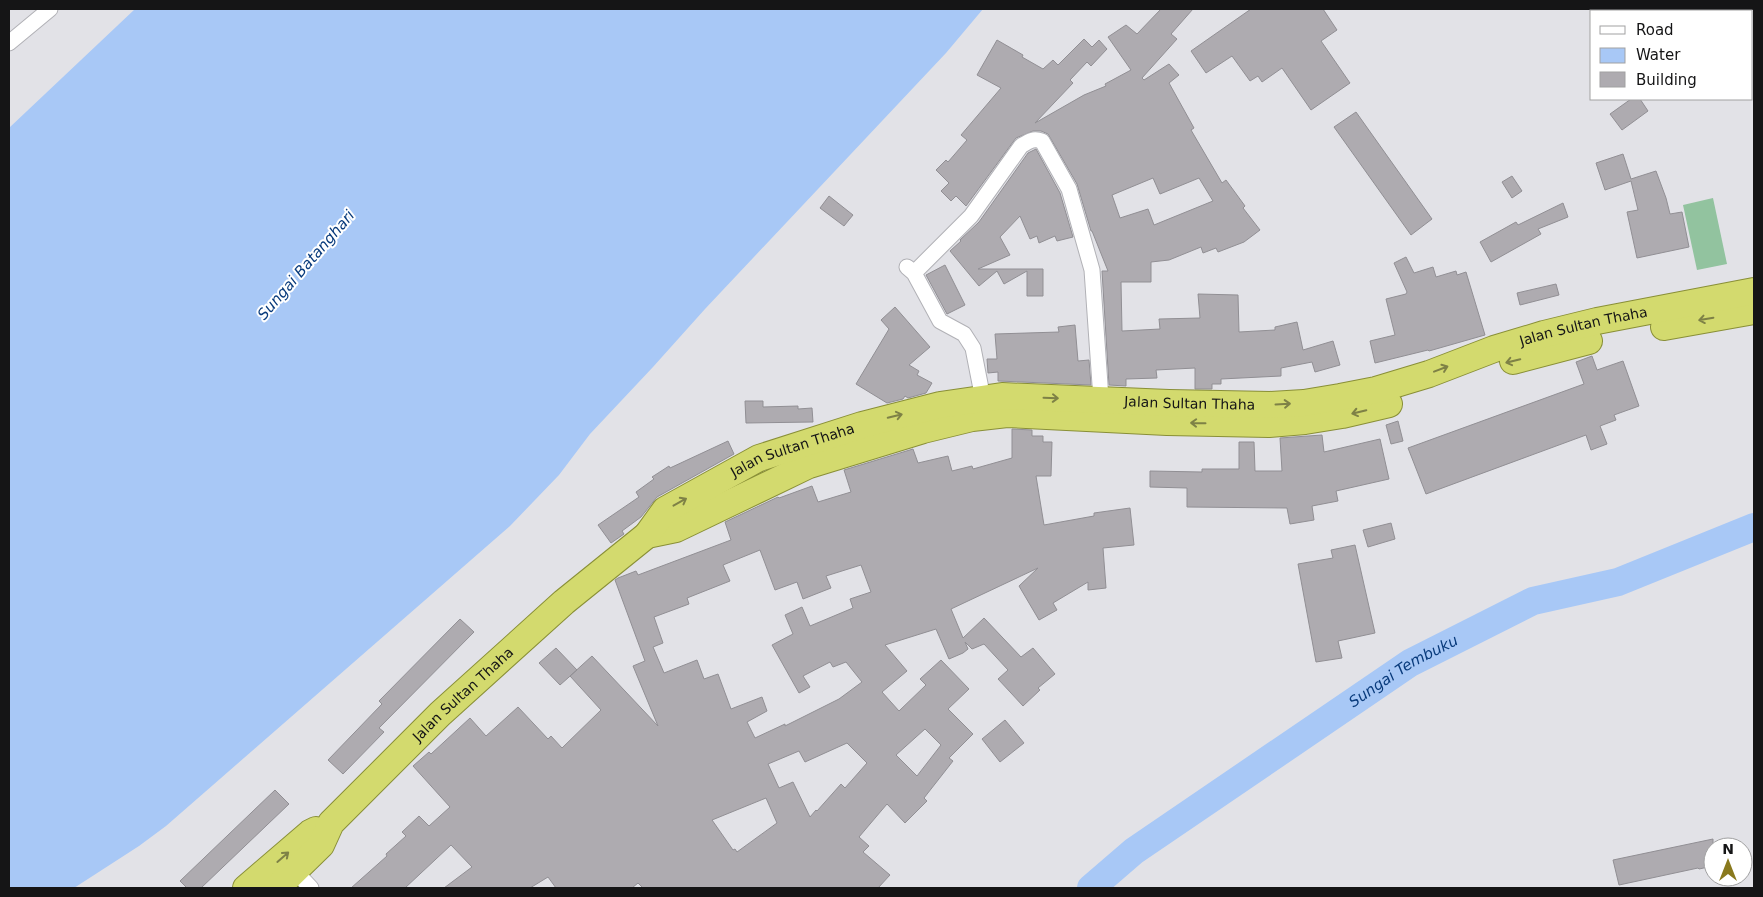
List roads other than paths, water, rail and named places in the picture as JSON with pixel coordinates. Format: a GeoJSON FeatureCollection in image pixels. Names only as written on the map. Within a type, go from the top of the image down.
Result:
{"type":"FeatureCollection","features":[{"type":"Feature","properties":{"kind":"highway","name":"Jalan Sultan Thaha"},"geometry":{"type":"LineString","coordinates":[[332,823],[440,714],[564,602],[647,535],[676,529],[866,436],[940,405],[1002,396],[1101,399],[1168,413],[1269,424],[1342,416],[1434,391],[1598,321],[1754,292]]}},
{"type":"Feature","properties":{"kind":"highway","name":"Jalan Sultan Thaha"},"geometry":{"type":"LineString","coordinates":[[1547,343],[1618,335],[1754,310]]}},
{"type":"Feature","properties":{"kind":"highway","name":"Jalan Sultan Thaha"},"geometry":{"type":"LineString","coordinates":[[866,436],[1007,414],[1168,413]]}},
{"type":"Feature","properties":{"kind":"highway"},"geometry":{"type":"LineString","coordinates":[[295,883],[321,845],[332,823]]}},
{"type":"Feature","properties":{"kind":"highway"},"geometry":{"type":"LineString","coordinates":[[246,888],[310,833],[332,823]]}},
{"type":"Feature","properties":{"kind":"street"},"geometry":{"type":"LineString","coordinates":[[9,43],[50,9]]}},
{"type":"Feature","properties":{"kind":"street"},"geometry":{"type":"LineString","coordinates":[[983,399],[973,348],[964,334],[940,321],[911,270],[971,216],[1021,146],[1035,139],[1042,141],[1069,189],[1092,270],[1101,399]]}},
{"type":"Feature","properties":{"kind":"water","name":"Sungai Batanghari"},"geometry":{"type":"Polygon","coordinates":[[[135,9],[983,9],[946,53],[590,434],[559,475],[510,526],[166,826],[139,846],[74,888],[9,888],[9,128],[135,9]]]}},
{"type":"Feature","properties":{"kind":"waterway","name":"Sungai Tembuku"},"geometry":{"type":"LineString","coordinates":[[1091,888],[1134,851],[1410,663],[1533,601],[1618,582],[1754,527]]}}]}
